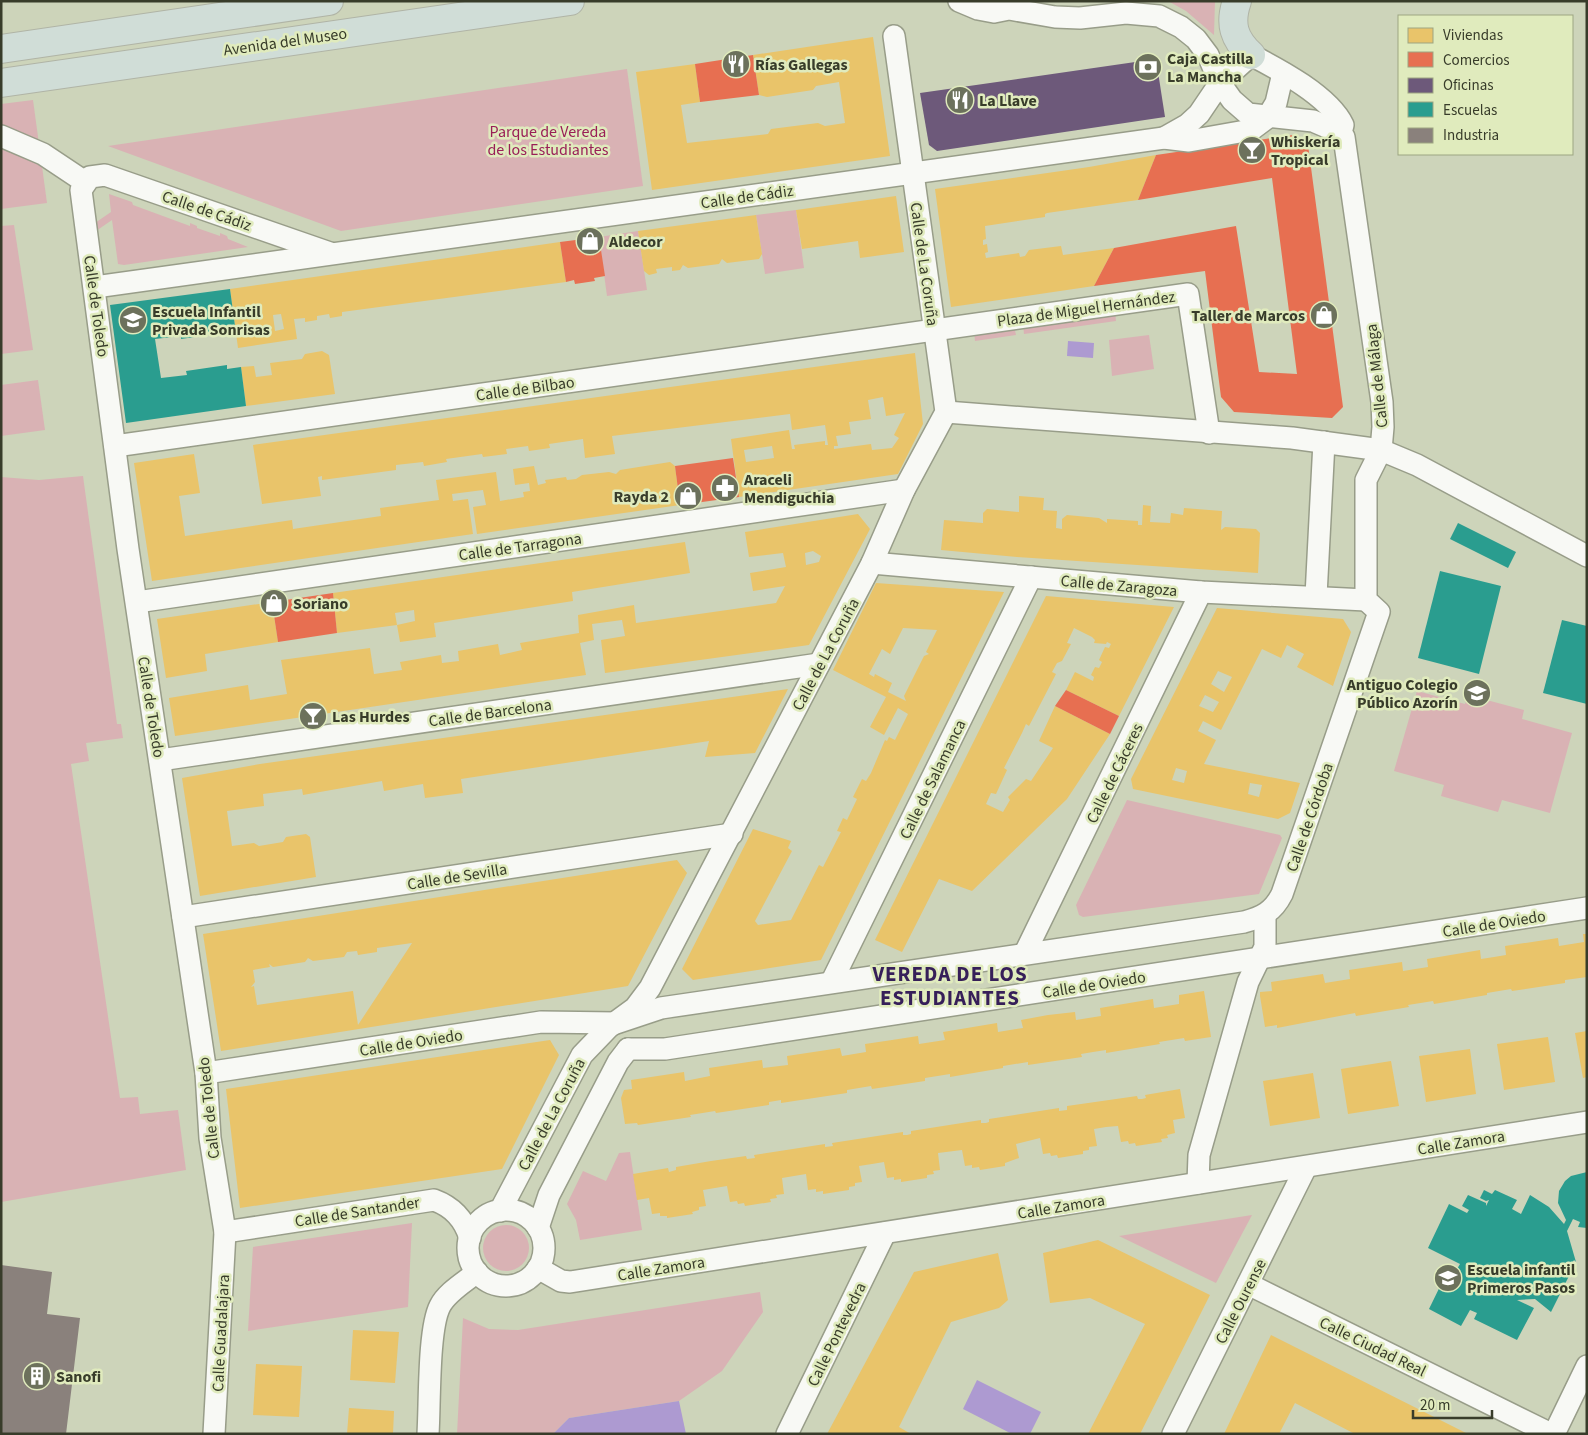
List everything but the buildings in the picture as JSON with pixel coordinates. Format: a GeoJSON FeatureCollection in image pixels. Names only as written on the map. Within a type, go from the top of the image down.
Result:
{"type":"FeatureCollection","features":[{"type":"Feature","properties":{"kind":"highway","name":"Avenida del Museo"},"geometry":{"type":"LineString","coordinates":[[1,49],[329,1]]}},
{"type":"Feature","properties":{"kind":"highway","name":"Avenida del Museo"},"geometry":{"type":"LineString","coordinates":[[1,83],[570,1]]}},
{"type":"Feature","properties":{"kind":"highway"},"geometry":{"type":"LineString","coordinates":[[1236,1],[1233,26],[1235,36],[1251,55]]}},
{"type":"Feature","properties":{"kind":"street"},"geometry":{"type":"LineString","coordinates":[[959,1],[978,9],[994,12],[1009,9],[1055,17],[1094,17],[1143,13],[1169,20],[1196,39],[1213,64],[1220,83],[1232,100],[1248,114],[1267,118],[1313,121],[1341,133]]}},
{"type":"Feature","properties":{"kind":"street","name":"Calle de La Coruña"},"geometry":{"type":"LineString","coordinates":[[500,1211],[582,1055],[648,992],[872,563],[904,490],[946,412],[894,36]]}},
{"type":"Feature","properties":{"kind":"street"},"geometry":{"type":"LineString","coordinates":[[1220,83],[1251,55]]}},
{"type":"Feature","properties":{"kind":"street","name":"Calle de Málaga"},"geometry":{"type":"LineString","coordinates":[[1251,55],[1283,73],[1332,106],[1343,125],[1341,133],[1344,137],[1382,402],[1384,427],[1381,450],[1417,465],[1587,556]]}},
{"type":"Feature","properties":{"kind":"street"},"geometry":{"type":"LineString","coordinates":[[1267,118],[1276,103],[1283,73]]}},
{"type":"Feature","properties":{"kind":"street","name":"Calle de Cádiz"},"geometry":{"type":"LineString","coordinates":[[1164,138],[1187,125],[1199,114],[1220,83]]}},
{"type":"Feature","properties":{"kind":"street","name":"Calle de Cádiz"},"geometry":{"type":"LineString","coordinates":[[95,287],[1164,138],[1189,141],[1246,133],[1267,118]]}},
{"type":"Feature","properties":{"kind":"street"},"geometry":{"type":"LineString","coordinates":[[1,136],[43,154],[85,182]]}},
{"type":"Feature","properties":{"kind":"street","name":"Calle de Cádiz"},"geometry":{"type":"LineString","coordinates":[[85,182],[90,177],[105,175],[330,253]]}},
{"type":"Feature","properties":{"kind":"street","name":"Calle de Toledo"},"geometry":{"type":"LineString","coordinates":[[85,182],[81,198],[95,287],[137,602],[206,1073],[209,1130],[225,1232]]}},
{"type":"Feature","properties":{"kind":"street","name":"Plaza de Miguel Hernández"},"geometry":{"type":"LineString","coordinates":[[935,330],[1188,294],[1209,433]]}},
{"type":"Feature","properties":{"kind":"street","name":"Calle de Bilbao"},"geometry":{"type":"LineString","coordinates":[[115,446],[935,330]]}},
{"type":"Feature","properties":{"kind":"street"},"geometry":{"type":"LineString","coordinates":[[946,412],[1324,442],[1381,450]]}},
{"type":"Feature","properties":{"kind":"street"},"geometry":{"type":"LineString","coordinates":[[1316,596],[1324,442]]}},
{"type":"Feature","properties":{"kind":"street","name":"Calle de Córdoba"},"geometry":{"type":"LineString","coordinates":[[1265,916],[1282,894],[1379,612],[1366,600],[1366,480],[1381,450]]}},
{"type":"Feature","properties":{"kind":"street","name":"Calle de Tarragona"},"geometry":{"type":"LineString","coordinates":[[137,602],[904,490]]}},
{"type":"Feature","properties":{"kind":"street","name":"Calle de Zaragoza"},"geometry":{"type":"LineString","coordinates":[[872,563],[1201,592],[1316,596],[1366,600]]}},
{"type":"Feature","properties":{"kind":"street","name":"Calle de Salamanca"},"geometry":{"type":"LineString","coordinates":[[832,981],[1031,577]]}},
{"type":"Feature","properties":{"kind":"street","name":"Calle de Cáceres"},"geometry":{"type":"LineString","coordinates":[[1025,953],[1201,592]]}},
{"type":"Feature","properties":{"kind":"street","name":"Calle de Barcelona"},"geometry":{"type":"LineString","coordinates":[[160,760],[819,664]]}},
{"type":"Feature","properties":{"kind":"street","name":"Calle de Sevilla"},"geometry":{"type":"LineString","coordinates":[[183,917],[732,834]]}},
{"type":"Feature","properties":{"kind":"street","name":"Calle de Oviedo"},"geometry":{"type":"LineString","coordinates":[[628,1049],[665,1049],[1587,908]]}},
{"type":"Feature","properties":{"kind":"street"},"geometry":{"type":"LineString","coordinates":[[1198,1183],[1197,1166],[1202,1146],[1248,982],[1264,947],[1265,916]]}},
{"type":"Feature","properties":{"kind":"street","name":"Calle de Oviedo"},"geometry":{"type":"LineString","coordinates":[[206,1073],[541,1022],[616,1023],[661,1008],[832,981],[1244,922],[1265,916]]}},
{"type":"Feature","properties":{"kind":"street"},"geometry":{"type":"LineString","coordinates":[[538,1228],[548,1195],[618,1062],[628,1049],[616,1023]]}},
{"type":"Feature","properties":{"kind":"street","name":"Calle Zamora"},"geometry":{"type":"LineString","coordinates":[[538,1268],[561,1281],[570,1282],[885,1234],[1587,1122]]}},
{"type":"Feature","properties":{"kind":"street","name":"Calle Ourense"},"geometry":{"type":"LineString","coordinates":[[1173,1434],[1306,1167]]}},
{"type":"Feature","properties":{"kind":"street","name":"Calle de Santander"},"geometry":{"type":"LineString","coordinates":[[225,1232],[434,1200],[446,1205],[456,1213],[470,1238]]}},
{"type":"Feature","properties":{"kind":"street"},"geometry":{"type":"LineString","coordinates":[[500,1211],[518,1212],[526,1215],[538,1228],[544,1244],[543,1254],[538,1268],[526,1280],[507,1286],[490,1282],[477,1272],[469,1255],[470,1238],[478,1223],[484,1217],[500,1211]]}},
{"type":"Feature","properties":{"kind":"street","name":"Calle Guadalajara"},"geometry":{"type":"LineString","coordinates":[[214,1434],[225,1232]]}},
{"type":"Feature","properties":{"kind":"street","name":"Calle Pontevedra"},"geometry":{"type":"LineString","coordinates":[[787,1434],[885,1234]]}},
{"type":"Feature","properties":{"kind":"street"},"geometry":{"type":"LineString","coordinates":[[428,1434],[434,1332],[437,1313],[450,1294],[477,1272]]}},
{"type":"Feature","properties":{"kind":"street","name":"Calle Ciudad Real"},"geometry":{"type":"LineString","coordinates":[[1248,1284],[1552,1434]]}},
{"type":"Feature","properties":{"kind":"street"},"geometry":{"type":"LineString","coordinates":[[1552,1434],[1587,1366]]}},
{"type":"Feature","properties":{"kind":"green space"},"geometry":{"type":"Polygon","coordinates":[[[1168,1],[1215,1],[1214,35],[1186,11],[1168,1]]]}},
{"type":"Feature","properties":{"kind":"green space","name":"Parque de Vereda de los Estudiantes"},"geometry":{"type":"Polygon","coordinates":[[[627,69],[643,186],[341,231],[108,146],[627,69]]]}},
{"type":"Feature","properties":{"kind":"green space"},"geometry":{"type":"Polygon","coordinates":[[[33,100],[47,203],[1,209],[1,104],[33,100]]]}},
{"type":"Feature","properties":{"kind":"green space"},"geometry":{"type":"Polygon","coordinates":[[[109,194],[190,226],[190,223],[197,226],[197,228],[220,236],[220,233],[227,236],[228,239],[248,247],[124,265],[118,264],[112,220],[96,231],[95,223],[111,212],[109,194]]]}},
{"type":"Feature","properties":{"kind":"green space"},"geometry":{"type":"Polygon","coordinates":[[[796,210],[804,268],[765,274],[756,215],[796,210]]]}},
{"type":"Feature","properties":{"kind":"green space"},"geometry":{"type":"Polygon","coordinates":[[[14,225],[33,350],[1,354],[1,226],[14,225]]]}},
{"type":"Feature","properties":{"kind":"green space"},"geometry":{"type":"Polygon","coordinates":[[[638,231],[647,290],[607,296],[599,237],[638,231]]]}},
{"type":"Feature","properties":{"kind":"green space"},"geometry":{"type":"Polygon","coordinates":[[[1115,312],[1116,321],[1024,334],[1023,324],[1115,312]]]}},
{"type":"Feature","properties":{"kind":"green space"},"geometry":{"type":"Polygon","coordinates":[[[1014,326],[1016,335],[975,341],[974,331],[1014,326]]]}},
{"type":"Feature","properties":{"kind":"green space"},"geometry":{"type":"Polygon","coordinates":[[[1149,335],[1154,369],[1112,376],[1109,340],[1149,335]]]}},
{"type":"Feature","properties":{"kind":"green space"},"geometry":{"type":"Polygon","coordinates":[[[38,380],[45,430],[1,436],[1,385],[38,380]]]}},
{"type":"Feature","properties":{"kind":"green space"},"geometry":{"type":"Polygon","coordinates":[[[83,476],[117,724],[121,724],[123,738],[86,743],[89,761],[71,764],[120,1098],[138,1097],[140,1114],[178,1110],[186,1170],[1,1202],[1,477],[39,480],[83,476]]]}},
{"type":"Feature","properties":{"kind":"green space"},"geometry":{"type":"Polygon","coordinates":[[[1417,691],[1465,704],[1468,695],[1524,710],[1522,719],[1572,733],[1550,813],[1502,800],[1498,812],[1441,796],[1444,785],[1394,771],[1417,691]]]}},
{"type":"Feature","properties":{"kind":"green space"},"geometry":{"type":"Polygon","coordinates":[[[1127,800],[1280,835],[1282,838],[1259,894],[1083,917],[1079,915],[1076,905],[1127,800]]]}},
{"type":"Feature","properties":{"kind":"green space"},"geometry":{"type":"Polygon","coordinates":[[[630,1152],[642,1230],[580,1240],[576,1220],[567,1204],[583,1171],[606,1181],[619,1153],[630,1152]]]}},
{"type":"Feature","properties":{"kind":"green space"},"geometry":{"type":"Polygon","coordinates":[[[1252,1215],[1216,1283],[1119,1236],[1252,1215]]]}},
{"type":"Feature","properties":{"kind":"green space"},"geometry":{"type":"Polygon","coordinates":[[[412,1223],[408,1307],[248,1331],[253,1247],[412,1223]]]}},
{"type":"Feature","properties":{"kind":"green space"},"geometry":{"type":"Polygon","coordinates":[[[511,1225],[523,1231],[528,1239],[528,1257],[523,1265],[515,1270],[501,1271],[489,1265],[484,1257],[483,1243],[489,1231],[497,1226],[511,1225]]]}},
{"type":"Feature","properties":{"kind":"green space"},"geometry":{"type":"Polygon","coordinates":[[[760,1292],[763,1312],[722,1371],[679,1401],[569,1418],[553,1434],[457,1434],[463,1318],[489,1329],[518,1330],[760,1292]]]}},
{"type":"Feature","properties":{"kind":"shaded area"},"geometry":{"type":"Polygon","coordinates":[[[1068,341],[1094,343],[1093,358],[1067,356],[1068,341]]]}},
{"type":"Feature","properties":{"kind":"shaded area"},"geometry":{"type":"Polygon","coordinates":[[[977,1380],[1041,1412],[1030,1434],[1012,1434],[963,1409],[977,1380]]]}},
{"type":"Feature","properties":{"kind":"shaded area"},"geometry":{"type":"Polygon","coordinates":[[[679,1401],[686,1434],[553,1434],[569,1418],[679,1401]]]}},
{"type":"Feature","properties":{"kind":"place","name":"Rías Gallegas"},"geometry":{"type":"Point","coordinates":[736,64]}},
{"type":"Feature","properties":{"kind":"place","name":"Caja Castilla La Mancha"},"geometry":{"type":"Point","coordinates":[1148,67]}},
{"type":"Feature","properties":{"kind":"place","name":"La Llave"},"geometry":{"type":"Point","coordinates":[960,100]}},
{"type":"Feature","properties":{"kind":"place","name":"Whiskería Tropical"},"geometry":{"type":"Point","coordinates":[1252,150]}},
{"type":"Feature","properties":{"kind":"place","name":"Aldecor"},"geometry":{"type":"Point","coordinates":[590,241]}},
{"type":"Feature","properties":{"kind":"place","name":"Taller de Marcos"},"geometry":{"type":"Point","coordinates":[1324,315]}},
{"type":"Feature","properties":{"kind":"place","name":"Escuela Infantil Privada Sonrisas"},"geometry":{"type":"Point","coordinates":[133,320]}},
{"type":"Feature","properties":{"kind":"place","name":"Araceli Mendiguchia"},"geometry":{"type":"Point","coordinates":[725,488]}},
{"type":"Feature","properties":{"kind":"place","name":"Rayda 2"},"geometry":{"type":"Point","coordinates":[688,496]}},
{"type":"Feature","properties":{"kind":"place","name":"Soriano"},"geometry":{"type":"Point","coordinates":[274,603]}},
{"type":"Feature","properties":{"kind":"place","name":"Antiguo Colegio Público Azorín"},"geometry":{"type":"Point","coordinates":[1477,693]}},
{"type":"Feature","properties":{"kind":"place","name":"Las Hurdes"},"geometry":{"type":"Point","coordinates":[313,716]}},
{"type":"Feature","properties":{"kind":"place","name":"Escuela infantil Primeros Pasos"},"geometry":{"type":"Point","coordinates":[1448,1278]}},
{"type":"Feature","properties":{"kind":"place","name":"Sanofi"},"geometry":{"type":"Point","coordinates":[37,1376]}},
{"type":"Feature","properties":{"kind":"district","name":"VEREDA DE LOS ESTUDIANTES"},"geometry":{"type":"Point","coordinates":[950,986]}}]}
